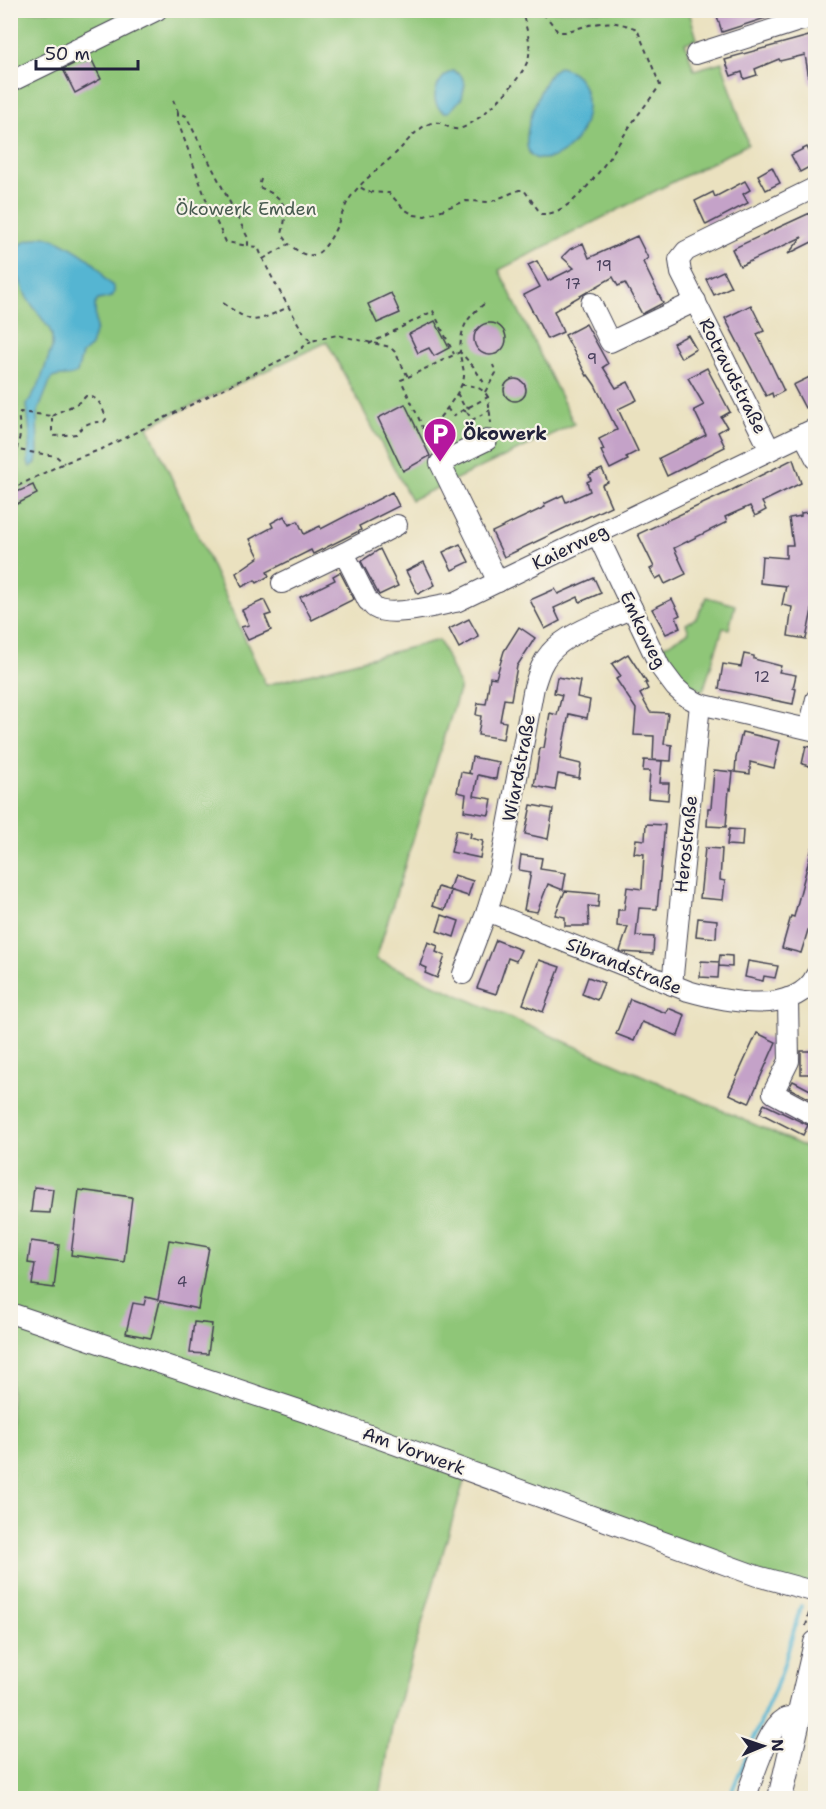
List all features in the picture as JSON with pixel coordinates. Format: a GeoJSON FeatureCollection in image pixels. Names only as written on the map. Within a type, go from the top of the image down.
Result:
{"type":"FeatureCollection","features":[{"type":"Feature","properties":{"kind":"main road"},"geometry":{"type":"LineString","coordinates":[[780,1798],[805,1713],[816,1643]]}},
{"type":"Feature","properties":{"kind":"street"},"geometry":{"type":"LineString","coordinates":[[10,82],[157,10]]}},
{"type":"Feature","properties":{"kind":"street"},"geometry":{"type":"LineString","coordinates":[[696,54],[799,21],[816,18]]}},
{"type":"Feature","properties":{"kind":"street","name":"Rotraudstraße"},"geometry":{"type":"LineString","coordinates":[[770,450],[681,273],[679,260],[686,251],[816,187]]}},
{"type":"Feature","properties":{"kind":"street","name":"Rotraudstraße"},"geometry":{"type":"LineString","coordinates":[[591,303],[610,342],[696,302]]}},
{"type":"Feature","properties":{"kind":"street"},"geometry":{"type":"LineString","coordinates":[[809,431],[816,459]]}},
{"type":"Feature","properties":{"kind":"street","name":"Kaierweg"},"geometry":{"type":"LineString","coordinates":[[344,553],[368,601],[374,608],[407,610],[456,602],[809,431]]}},
{"type":"Feature","properties":{"kind":"street"},"geometry":{"type":"LineString","coordinates":[[487,440],[440,463],[498,582]]}},
{"type":"Feature","properties":{"kind":"street"},"geometry":{"type":"LineString","coordinates":[[282,583],[397,525]]}},
{"type":"Feature","properties":{"kind":"street","name":"Emkoweg"},"geometry":{"type":"LineString","coordinates":[[597,534],[660,667],[675,687],[700,704],[812,730]]}},
{"type":"Feature","properties":{"kind":"street","name":"Wiardstraße"},"geometry":{"type":"LineString","coordinates":[[463,974],[487,911],[500,868],[534,687],[540,667],[563,641],[632,608]]}},
{"type":"Feature","properties":{"kind":"street"},"geometry":{"type":"LineString","coordinates":[[812,730],[816,699]]}},
{"type":"Feature","properties":{"kind":"street","name":"Herostraße"},"geometry":{"type":"LineString","coordinates":[[672,985],[700,704]]}},
{"type":"Feature","properties":{"kind":"street","name":"Sibrandstraße"},"geometry":{"type":"LineString","coordinates":[[487,911],[672,985],[712,998],[740,1003],[788,998]]}},
{"type":"Feature","properties":{"kind":"street"},"geometry":{"type":"LineString","coordinates":[[812,1114],[773,1094],[789,1062],[788,998],[798,995],[811,985],[816,975]]}},
{"type":"Feature","properties":{"kind":"street","name":"Am Vorwerk"},"geometry":{"type":"LineString","coordinates":[[10,1313],[320,1417],[757,1576],[816,1592]]}},
{"type":"Feature","properties":{"kind":"street"},"geometry":{"type":"LineString","coordinates":[[751,1798],[748,1788],[771,1733],[783,1719],[805,1713]]}},
{"type":"Feature","properties":{"kind":"path"},"geometry":{"type":"LineString","coordinates":[[261,179],[259,187],[277,194],[282,202],[286,219],[282,234],[289,244],[303,254],[313,255],[323,249],[349,200],[360,187],[414,134],[433,122],[441,123],[451,129],[460,128],[482,117],[501,98],[527,66],[530,54],[523,15],[535,11],[543,14],[558,32],[603,21],[623,23],[637,29],[660,85],[598,173],[558,211],[541,214],[524,190],[490,202],[466,201],[435,214],[414,215],[404,209],[389,193],[368,192],[360,187]]}},
{"type":"Feature","properties":{"kind":"path"},"geometry":{"type":"LineString","coordinates":[[173,100],[178,112],[178,122],[204,192],[226,242],[258,247],[270,276],[305,336],[311,341]]}},
{"type":"Feature","properties":{"kind":"path"},"geometry":{"type":"LineString","coordinates":[[178,112],[186,116],[248,238],[248,246]]}},
{"type":"Feature","properties":{"kind":"path"},"geometry":{"type":"LineString","coordinates":[[263,259],[289,244]]}},
{"type":"Feature","properties":{"kind":"path"},"geometry":{"type":"LineString","coordinates":[[223,303],[249,320],[257,320],[289,307]]}},
{"type":"Feature","properties":{"kind":"path"},"geometry":{"type":"LineString","coordinates":[[426,432],[436,424],[465,377],[460,352],[461,334],[469,316],[484,304]]}},
{"type":"Feature","properties":{"kind":"path"},"geometry":{"type":"LineString","coordinates":[[369,344],[433,311],[454,354]]}},
{"type":"Feature","properties":{"kind":"path"},"geometry":{"type":"LineString","coordinates":[[10,490],[64,463],[102,449],[295,353],[311,341],[337,335],[390,347],[408,377]]}},
{"type":"Feature","properties":{"kind":"path"},"geometry":{"type":"LineString","coordinates":[[440,463],[401,381],[460,352]]}},
{"type":"Feature","properties":{"kind":"path"},"geometry":{"type":"LineString","coordinates":[[460,352],[473,366],[486,386]]}},
{"type":"Feature","properties":{"kind":"path"},"geometry":{"type":"LineString","coordinates":[[485,392],[486,386],[496,373],[493,365]]}},
{"type":"Feature","properties":{"kind":"path"},"geometry":{"type":"LineString","coordinates":[[461,385],[471,385],[485,392],[488,397],[491,426],[487,440]]}},
{"type":"Feature","properties":{"kind":"path"},"geometry":{"type":"LineString","coordinates":[[447,407],[453,416],[463,410],[464,406],[457,393]]}},
{"type":"Feature","properties":{"kind":"path"},"geometry":{"type":"LineString","coordinates":[[52,416],[52,431],[55,436],[76,434],[84,424],[104,422],[106,419],[97,399],[90,395],[78,405],[61,410],[52,416],[20,412],[18,418],[21,436],[17,443],[17,450],[56,456],[64,463]]}},
{"type":"Feature","properties":{"kind":"path"},"geometry":{"type":"LineString","coordinates":[[464,406],[469,407],[488,397]]}},
{"type":"Feature","properties":{"kind":"path"},"geometry":{"type":"LineString","coordinates":[[467,412],[469,407]]}},
{"type":"Feature","properties":{"kind":"path"},"geometry":{"type":"LineString","coordinates":[[463,410],[467,412],[471,420],[490,410]]}},
{"type":"Feature","properties":{"kind":"green space","name":"Ökowerk Emden"},"geometry":{"type":"Polygon","coordinates":[[[11,11],[689,11],[697,39],[685,43],[694,70],[722,62],[748,144],[499,270],[574,424],[411,500],[327,342],[148,426],[266,685],[439,640],[460,687],[376,959],[815,1151],[815,1592],[467,1471],[393,1722],[380,1798],[11,1798],[11,11]]]}},
{"type":"Feature","properties":{"kind":"green space"},"geometry":{"type":"Polygon","coordinates":[[[707,597],[735,605],[729,629],[723,628],[703,691],[689,684],[678,674],[662,647],[689,632],[686,624],[696,618],[707,597]]]}},
{"type":"Feature","properties":{"kind":"water"},"geometry":{"type":"Polygon","coordinates":[[[559,67],[573,73],[583,84],[587,99],[586,115],[581,131],[572,145],[559,155],[542,159],[532,156],[528,148],[527,136],[541,91],[553,71],[559,67]]]}},
{"type":"Feature","properties":{"kind":"water"},"geometry":{"type":"Polygon","coordinates":[[[453,71],[461,75],[465,84],[462,98],[449,112],[445,112],[436,103],[436,90],[442,78],[453,71]]]}},
{"type":"Feature","properties":{"kind":"water"},"geometry":{"type":"Polygon","coordinates":[[[44,236],[69,246],[88,258],[114,287],[114,292],[112,297],[98,300],[95,304],[96,329],[91,346],[82,354],[77,373],[51,379],[37,414],[38,452],[36,463],[30,467],[27,405],[40,382],[52,347],[52,335],[27,298],[17,273],[15,260],[19,246],[26,241],[44,236]]]}},
{"type":"Feature","properties":{"kind":"building"},"geometry":{"type":"Polygon","coordinates":[[[732,10],[780,10],[781,13],[722,32],[717,16],[732,10]]]}},
{"type":"Feature","properties":{"kind":"building"},"geometry":{"type":"Polygon","coordinates":[[[816,34],[816,83],[810,84],[805,55],[780,61],[779,59],[755,69],[757,75],[744,79],[742,72],[731,76],[725,60],[816,34]]]}},
{"type":"Feature","properties":{"kind":"building"},"geometry":{"type":"Polygon","coordinates":[[[90,56],[101,79],[75,93],[63,69],[90,56]]]}},
{"type":"Feature","properties":{"kind":"building"},"geometry":{"type":"Polygon","coordinates":[[[807,147],[815,164],[800,172],[791,155],[807,147]]]}},
{"type":"Feature","properties":{"kind":"building"},"geometry":{"type":"Polygon","coordinates":[[[772,167],[780,183],[766,190],[758,175],[772,167]]]}},
{"type":"Feature","properties":{"kind":"building"},"geometry":{"type":"Polygon","coordinates":[[[745,181],[750,190],[743,194],[748,203],[706,225],[695,201],[713,192],[715,197],[745,181]]]}},
{"type":"Feature","properties":{"kind":"building"},"geometry":{"type":"Polygon","coordinates":[[[810,213],[816,222],[816,240],[788,254],[802,237],[740,266],[732,249],[810,213]]]}},
{"type":"Feature","properties":{"kind":"building"},"geometry":{"type":"Polygon","coordinates":[[[637,236],[648,258],[643,262],[663,303],[642,314],[625,283],[618,286],[613,277],[554,311],[563,332],[547,339],[524,295],[540,287],[528,265],[537,261],[548,281],[574,268],[562,257],[570,249],[583,243],[589,258],[637,236]]]}},
{"type":"Feature","properties":{"kind":"building"},"geometry":{"type":"Polygon","coordinates":[[[723,271],[731,287],[714,295],[706,279],[723,271]]]}},
{"type":"Feature","properties":{"kind":"building"},"geometry":{"type":"Polygon","coordinates":[[[391,293],[400,313],[377,323],[368,304],[391,293]]]}},
{"type":"Feature","properties":{"kind":"building"},"geometry":{"type":"Polygon","coordinates":[[[751,305],[764,331],[757,334],[784,391],[773,397],[772,393],[766,396],[725,318],[751,305]]]}},
{"type":"Feature","properties":{"kind":"building"},"geometry":{"type":"Polygon","coordinates":[[[435,321],[449,348],[434,356],[429,348],[418,353],[409,334],[435,321]]]}},
{"type":"Feature","properties":{"kind":"building"},"geometry":{"type":"Polygon","coordinates":[[[490,323],[501,328],[506,339],[501,350],[490,355],[479,350],[474,339],[479,328],[490,323]]]}},
{"type":"Feature","properties":{"kind":"building"},"geometry":{"type":"Polygon","coordinates":[[[586,324],[608,364],[603,367],[616,388],[628,382],[637,400],[618,409],[638,451],[626,457],[628,460],[610,469],[601,451],[604,450],[599,439],[617,430],[595,385],[587,376],[565,335],[586,324]]]}},
{"type":"Feature","properties":{"kind":"building"},"geometry":{"type":"Polygon","coordinates":[[[688,335],[696,349],[681,358],[673,343],[688,335]]]}},
{"type":"Feature","properties":{"kind":"building"},"geometry":{"type":"Polygon","coordinates":[[[707,368],[730,412],[721,417],[727,427],[718,432],[725,447],[667,476],[659,458],[706,435],[694,410],[704,405],[688,378],[707,368]]]}},
{"type":"Feature","properties":{"kind":"building"},"geometry":{"type":"Polygon","coordinates":[[[816,374],[816,403],[805,408],[793,385],[816,374]]]}},
{"type":"Feature","properties":{"kind":"building"},"geometry":{"type":"Polygon","coordinates":[[[515,379],[523,382],[526,390],[523,398],[515,401],[507,398],[504,390],[507,382],[515,379]]]}},
{"type":"Feature","properties":{"kind":"building"},"geometry":{"type":"Polygon","coordinates":[[[405,404],[430,456],[403,471],[378,418],[405,404]]]}},
{"type":"Feature","properties":{"kind":"building"},"geometry":{"type":"Polygon","coordinates":[[[793,459],[801,483],[762,502],[766,510],[755,516],[750,506],[725,517],[727,522],[674,548],[686,574],[665,584],[661,576],[656,579],[650,569],[654,567],[638,534],[793,459]]]}},
{"type":"Feature","properties":{"kind":"building"},"geometry":{"type":"Polygon","coordinates":[[[602,469],[608,482],[602,485],[611,506],[504,557],[492,532],[545,507],[544,504],[563,495],[566,502],[590,491],[587,482],[591,480],[589,475],[602,469]]]}},
{"type":"Feature","properties":{"kind":"building"},"geometry":{"type":"Polygon","coordinates":[[[33,485],[37,494],[15,505],[10,495],[33,485]]]}},
{"type":"Feature","properties":{"kind":"building"},"geometry":{"type":"Polygon","coordinates":[[[392,492],[399,506],[359,526],[361,530],[313,554],[311,550],[267,572],[269,576],[257,583],[255,580],[242,587],[236,573],[259,557],[250,539],[273,527],[271,523],[284,516],[289,525],[298,521],[304,534],[320,526],[321,529],[392,492]]]}},
{"type":"Feature","properties":{"kind":"building"},"geometry":{"type":"Polygon","coordinates":[[[816,511],[816,591],[806,639],[788,636],[792,607],[782,605],[786,586],[760,583],[762,556],[786,558],[786,545],[793,545],[789,518],[801,516],[801,513],[816,511]]]}},
{"type":"Feature","properties":{"kind":"building"},"geometry":{"type":"Polygon","coordinates":[[[460,544],[469,562],[452,570],[443,552],[460,544]]]}},
{"type":"Feature","properties":{"kind":"building"},"geometry":{"type":"Polygon","coordinates":[[[380,549],[398,586],[379,595],[361,561],[380,549]]]}},
{"type":"Feature","properties":{"kind":"building"},"geometry":{"type":"Polygon","coordinates":[[[424,562],[435,585],[418,594],[406,571],[424,562]]]}},
{"type":"Feature","properties":{"kind":"building"},"geometry":{"type":"Polygon","coordinates":[[[340,572],[354,599],[312,620],[300,597],[335,580],[333,576],[340,572]]]}},
{"type":"Feature","properties":{"kind":"building"},"geometry":{"type":"Polygon","coordinates":[[[594,578],[601,593],[580,602],[578,597],[554,608],[560,621],[545,629],[530,600],[555,589],[558,594],[594,578]]]}},
{"type":"Feature","properties":{"kind":"building"},"geometry":{"type":"Polygon","coordinates":[[[672,599],[680,615],[676,617],[680,628],[666,634],[652,609],[672,599]]]}},
{"type":"Feature","properties":{"kind":"building"},"geometry":{"type":"Polygon","coordinates":[[[264,600],[271,614],[265,616],[271,630],[248,640],[241,627],[249,625],[242,610],[264,600]]]}},
{"type":"Feature","properties":{"kind":"building"},"geometry":{"type":"Polygon","coordinates":[[[469,619],[479,637],[459,648],[449,629],[469,619]]]}},
{"type":"Feature","properties":{"kind":"building"},"geometry":{"type":"Polygon","coordinates":[[[519,627],[535,638],[517,666],[511,700],[504,699],[500,721],[506,722],[503,739],[478,735],[481,716],[476,715],[478,703],[486,704],[490,677],[496,678],[504,651],[519,627]]]}},
{"type":"Feature","properties":{"kind":"building"},"geometry":{"type":"Polygon","coordinates":[[[628,654],[647,683],[645,683],[648,689],[640,694],[650,712],[668,713],[664,744],[672,745],[671,761],[653,760],[654,736],[634,735],[636,709],[616,679],[621,676],[612,664],[628,654]]]}},
{"type":"Feature","properties":{"kind":"building"},"geometry":{"type":"Polygon","coordinates":[[[744,654],[781,666],[779,672],[796,675],[793,704],[719,689],[723,664],[741,667],[744,654]]]}},
{"type":"Feature","properties":{"kind":"building"},"geometry":{"type":"Polygon","coordinates":[[[557,677],[580,681],[577,697],[590,700],[587,718],[569,714],[560,759],[581,764],[579,778],[558,774],[555,790],[534,786],[540,748],[544,748],[550,713],[557,715],[562,695],[554,693],[557,677]]]}},
{"type":"Feature","properties":{"kind":"building"},"geometry":{"type":"Polygon","coordinates":[[[742,732],[780,741],[774,768],[750,762],[750,774],[735,772],[742,732]]]}},
{"type":"Feature","properties":{"kind":"building"},"geometry":{"type":"Polygon","coordinates":[[[806,746],[816,748],[816,768],[802,764],[806,746]]]}},
{"type":"Feature","properties":{"kind":"building"},"geometry":{"type":"Polygon","coordinates":[[[472,757],[499,762],[496,779],[478,775],[474,796],[492,799],[489,815],[464,811],[466,794],[457,792],[461,772],[472,774],[469,773],[472,757]]]}},
{"type":"Feature","properties":{"kind":"building"},"geometry":{"type":"Polygon","coordinates":[[[644,760],[662,761],[660,783],[669,783],[668,800],[648,798],[650,771],[643,771],[644,760]]]}},
{"type":"Feature","properties":{"kind":"building"},"geometry":{"type":"Polygon","coordinates":[[[714,770],[733,772],[731,790],[729,789],[726,827],[707,826],[714,770]]]}},
{"type":"Feature","properties":{"kind":"building"},"geometry":{"type":"Polygon","coordinates":[[[531,805],[553,809],[548,839],[525,834],[531,805]]]}},
{"type":"Feature","properties":{"kind":"building"},"geometry":{"type":"Polygon","coordinates":[[[646,824],[665,825],[657,909],[639,908],[636,936],[654,937],[653,954],[622,952],[620,951],[628,927],[617,926],[618,910],[624,910],[627,887],[642,889],[644,854],[634,853],[636,839],[645,840],[646,824]]]}},
{"type":"Feature","properties":{"kind":"building"},"geometry":{"type":"Polygon","coordinates":[[[729,829],[743,830],[742,846],[727,845],[729,829]]]}},
{"type":"Feature","properties":{"kind":"building"},"geometry":{"type":"Polygon","coordinates":[[[456,830],[471,833],[470,838],[483,841],[480,858],[451,852],[456,830]]]}},
{"type":"Feature","properties":{"kind":"building"},"geometry":{"type":"Polygon","coordinates":[[[705,848],[722,849],[720,880],[725,881],[723,900],[700,898],[705,848]]]}},
{"type":"Feature","properties":{"kind":"building"},"geometry":{"type":"Polygon","coordinates":[[[812,848],[816,849],[816,904],[801,953],[782,948],[791,916],[794,917],[812,848]]]}},
{"type":"Feature","properties":{"kind":"building"},"geometry":{"type":"Polygon","coordinates":[[[521,855],[542,858],[540,869],[566,873],[563,890],[548,884],[537,912],[524,910],[531,872],[519,870],[521,855]]]}},
{"type":"Feature","properties":{"kind":"building"},"geometry":{"type":"Polygon","coordinates":[[[454,875],[473,881],[468,896],[449,890],[454,875]]]}},
{"type":"Feature","properties":{"kind":"building"},"geometry":{"type":"Polygon","coordinates":[[[438,887],[451,891],[445,910],[432,906],[438,887]]]}},
{"type":"Feature","properties":{"kind":"building"},"geometry":{"type":"Polygon","coordinates":[[[565,891],[599,894],[598,907],[588,906],[589,926],[565,926],[565,917],[555,915],[565,891]]]}},
{"type":"Feature","properties":{"kind":"building"},"geometry":{"type":"Polygon","coordinates":[[[442,915],[459,921],[454,937],[437,931],[442,915]]]}},
{"type":"Feature","properties":{"kind":"building"},"geometry":{"type":"Polygon","coordinates":[[[698,918],[717,920],[716,938],[696,936],[698,918]]]}},
{"type":"Feature","properties":{"kind":"building"},"geometry":{"type":"Polygon","coordinates":[[[496,940],[521,950],[516,961],[508,958],[496,994],[477,988],[496,940]]]}},
{"type":"Feature","properties":{"kind":"building"},"geometry":{"type":"Polygon","coordinates":[[[428,942],[438,946],[436,952],[445,956],[437,978],[425,973],[427,968],[420,965],[428,942]]]}},
{"type":"Feature","properties":{"kind":"building"},"geometry":{"type":"Polygon","coordinates":[[[720,955],[732,956],[732,967],[719,966],[719,963],[718,978],[700,977],[701,961],[719,962],[720,955]]]}},
{"type":"Feature","properties":{"kind":"building"},"geometry":{"type":"Polygon","coordinates":[[[539,960],[560,967],[543,1012],[523,1004],[539,960]]]}},
{"type":"Feature","properties":{"kind":"building"},"geometry":{"type":"Polygon","coordinates":[[[748,961],[778,966],[775,978],[764,976],[763,981],[745,977],[748,961]]]}},
{"type":"Feature","properties":{"kind":"building"},"geometry":{"type":"Polygon","coordinates":[[[588,977],[604,983],[597,1000],[582,994],[588,977]]]}},
{"type":"Feature","properties":{"kind":"building"},"geometry":{"type":"Polygon","coordinates":[[[630,999],[666,1013],[668,1008],[685,1015],[678,1036],[642,1022],[634,1041],[616,1034],[630,999]]]}},
{"type":"Feature","properties":{"kind":"building"},"geometry":{"type":"Polygon","coordinates":[[[757,1033],[776,1042],[749,1103],[729,1094],[757,1033]]]}},
{"type":"Feature","properties":{"kind":"building"},"geometry":{"type":"Polygon","coordinates":[[[801,1051],[816,1051],[816,1074],[801,1074],[801,1051]]]}},
{"type":"Feature","properties":{"kind":"building"},"geometry":{"type":"Polygon","coordinates":[[[793,1081],[816,1093],[816,1102],[789,1088],[793,1081]]]}},
{"type":"Feature","properties":{"kind":"building"},"geometry":{"type":"Polygon","coordinates":[[[764,1104],[808,1125],[803,1135],[760,1113],[764,1104]]]}},
{"type":"Feature","properties":{"kind":"building"},"geometry":{"type":"Polygon","coordinates":[[[34,1187],[53,1189],[50,1213],[31,1212],[34,1187]]]}},
{"type":"Feature","properties":{"kind":"building"},"geometry":{"type":"Polygon","coordinates":[[[79,1190],[132,1197],[124,1262],[71,1255],[79,1190]]]}},
{"type":"Feature","properties":{"kind":"building"},"geometry":{"type":"Polygon","coordinates":[[[169,1240],[209,1247],[198,1309],[160,1301],[151,1338],[126,1333],[133,1303],[144,1305],[146,1297],[158,1300],[169,1240]]]}},
{"type":"Feature","properties":{"kind":"building"},"geometry":{"type":"Polygon","coordinates":[[[31,1241],[59,1245],[54,1288],[32,1285],[35,1264],[28,1263],[31,1241]]]}},
{"type":"Feature","properties":{"kind":"building"},"geometry":{"type":"Polygon","coordinates":[[[194,1322],[212,1324],[208,1354],[190,1353],[194,1322]]]}},
{"type":"Feature","properties":{"kind":"waterway"},"geometry":{"type":"LineString","coordinates":[[729,1798],[781,1674],[801,1606]]}},
{"type":"Feature","properties":{"kind":"place","name":"Ökowerk"},"geometry":{"type":"Point","coordinates":[440,463]}}]}
